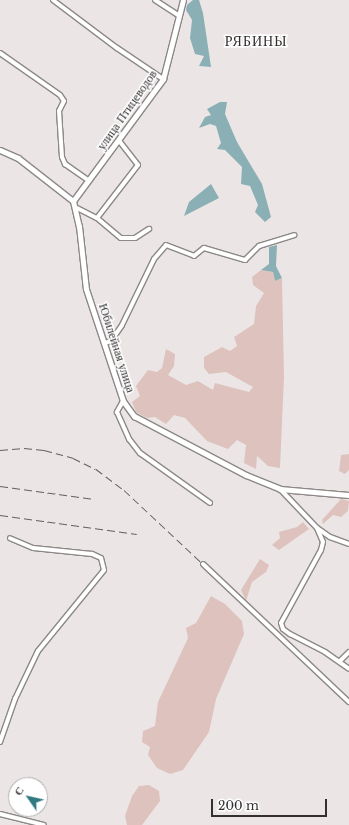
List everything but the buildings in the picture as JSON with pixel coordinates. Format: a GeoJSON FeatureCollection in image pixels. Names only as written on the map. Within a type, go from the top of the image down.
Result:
{"type":"FeatureCollection","features":[{"type":"Feature","properties":{"kind":"street"},"geometry":{"type":"LineString","coordinates":[[53,0],[117,48],[164,79]]}},
{"type":"Feature","properties":{"kind":"street"},"geometry":{"type":"LineString","coordinates":[[155,0],[178,15]]}},
{"type":"Feature","properties":{"kind":"street","name":"улица Птицеводов"},"geometry":{"type":"LineString","coordinates":[[73,201],[164,79],[170,60],[178,15],[183,0]]}},
{"type":"Feature","properties":{"kind":"street"},"geometry":{"type":"LineString","coordinates":[[0,53],[60,94],[64,101],[59,111],[62,157],[65,164],[89,181]]}},
{"type":"Feature","properties":{"kind":"street"},"geometry":{"type":"LineString","coordinates":[[97,218],[138,165],[118,141]]}},
{"type":"Feature","properties":{"kind":"street","name":"Юбилейная улица"},"geometry":{"type":"LineString","coordinates":[[0,149],[18,158],[73,201],[77,208],[86,289],[123,401],[134,416],[246,475],[280,489],[349,494]]}},
{"type":"Feature","properties":{"kind":"street"},"geometry":{"type":"LineString","coordinates":[[77,208],[97,218],[121,238],[135,238],[149,230]]}},
{"type":"Feature","properties":{"kind":"street"},"geometry":{"type":"LineString","coordinates":[[105,343],[111,341],[122,325],[154,259],[166,245],[194,256],[204,248],[245,260],[259,246],[294,235]]}},
{"type":"Feature","properties":{"kind":"street"},"geometry":{"type":"LineString","coordinates":[[123,401],[117,412],[129,439],[140,453],[210,503]]}},
{"type":"Feature","properties":{"kind":"street"},"geometry":{"type":"LineString","coordinates":[[280,489],[317,528],[330,537],[349,544]]}},
{"type":"Feature","properties":{"kind":"street"},"geometry":{"type":"LineString","coordinates":[[317,528],[323,542],[320,550],[281,623],[283,629],[290,634],[340,662],[349,669]]}},
{"type":"Feature","properties":{"kind":"street"},"geometry":{"type":"LineString","coordinates":[[0,742],[15,699],[38,651],[104,570],[101,558],[92,554],[33,548],[10,538]]}},
{"type":"Feature","properties":{"kind":"street"},"geometry":{"type":"LineString","coordinates":[[203,564],[349,702]]}},
{"type":"Feature","properties":{"kind":"street"},"geometry":{"type":"LineString","coordinates":[[340,662],[349,652]]}},
{"type":"Feature","properties":{"kind":"street"},"geometry":{"type":"LineString","coordinates":[[0,814],[44,825]]}},
{"type":"Feature","properties":{"kind":"shaded area"},"geometry":{"type":"Polygon","coordinates":[[[261,270],[273,272],[275,281],[282,278],[284,377],[280,468],[268,466],[257,456],[256,469],[244,463],[246,445],[237,440],[228,449],[207,441],[185,418],[174,415],[166,424],[155,417],[147,418],[136,412],[132,402],[140,396],[136,386],[148,370],[157,372],[162,368],[166,349],[175,354],[174,366],[168,375],[186,385],[198,381],[213,390],[215,383],[249,392],[253,387],[226,372],[209,374],[204,368],[204,357],[222,347],[230,351],[237,346],[234,337],[254,324],[256,306],[264,293],[253,285],[252,277],[261,270]]]}},
{"type":"Feature","properties":{"kind":"shaded area"},"geometry":{"type":"Polygon","coordinates":[[[349,454],[349,470],[345,474],[339,471],[341,455],[349,454]]]}},
{"type":"Feature","properties":{"kind":"shaded area"},"geometry":{"type":"Polygon","coordinates":[[[341,499],[349,501],[348,511],[341,517],[333,515],[323,524],[322,520],[341,499]]]}},
{"type":"Feature","properties":{"kind":"shaded area"},"geometry":{"type":"Polygon","coordinates":[[[303,522],[309,529],[279,550],[272,545],[280,538],[279,532],[297,527],[303,522]]]}},
{"type":"Feature","properties":{"kind":"shaded area"},"geometry":{"type":"Polygon","coordinates":[[[260,559],[269,565],[266,572],[252,582],[246,601],[241,590],[260,559]]]}},
{"type":"Feature","properties":{"kind":"shaded area"},"geometry":{"type":"Polygon","coordinates":[[[211,596],[225,604],[242,621],[244,634],[216,699],[209,732],[183,770],[170,774],[157,768],[148,755],[150,747],[142,742],[143,731],[155,726],[158,702],[188,638],[186,628],[196,623],[211,596]]]}},
{"type":"Feature","properties":{"kind":"shaded area"},"geometry":{"type":"Polygon","coordinates":[[[149,785],[159,791],[160,801],[142,825],[127,825],[125,816],[132,796],[139,786],[149,785]]]}},
{"type":"Feature","properties":{"kind":"water"},"geometry":{"type":"Polygon","coordinates":[[[193,0],[199,0],[203,13],[211,67],[199,66],[204,56],[195,54],[190,38],[192,20],[186,10],[187,5],[193,0]]]}},
{"type":"Feature","properties":{"kind":"water"},"geometry":{"type":"Polygon","coordinates":[[[220,102],[227,102],[225,114],[237,142],[262,184],[271,217],[265,222],[255,212],[258,205],[250,186],[241,184],[242,167],[225,150],[217,149],[221,143],[216,126],[210,124],[199,128],[205,117],[211,115],[207,109],[220,102]]]}},
{"type":"Feature","properties":{"kind":"water"},"geometry":{"type":"Polygon","coordinates":[[[211,184],[219,198],[184,216],[189,202],[211,184]]]}},
{"type":"Feature","properties":{"kind":"water"},"geometry":{"type":"Polygon","coordinates":[[[277,245],[276,266],[282,278],[275,281],[273,272],[261,270],[269,264],[269,247],[277,245]]]}},
{"type":"Feature","properties":{"kind":"railway"},"geometry":{"type":"LineString","coordinates":[[0,450],[24,448],[44,450],[73,458],[96,469],[124,490],[203,564]]}},
{"type":"Feature","properties":{"kind":"railway"},"geometry":{"type":"LineString","coordinates":[[0,486],[94,499]]}},
{"type":"Feature","properties":{"kind":"railway"},"geometry":{"type":"LineString","coordinates":[[0,515],[137,534]]}},
{"type":"Feature","properties":{"kind":"district","name":"РЯБИНЫ"},"geometry":{"type":"Point","coordinates":[256,41]}}]}
